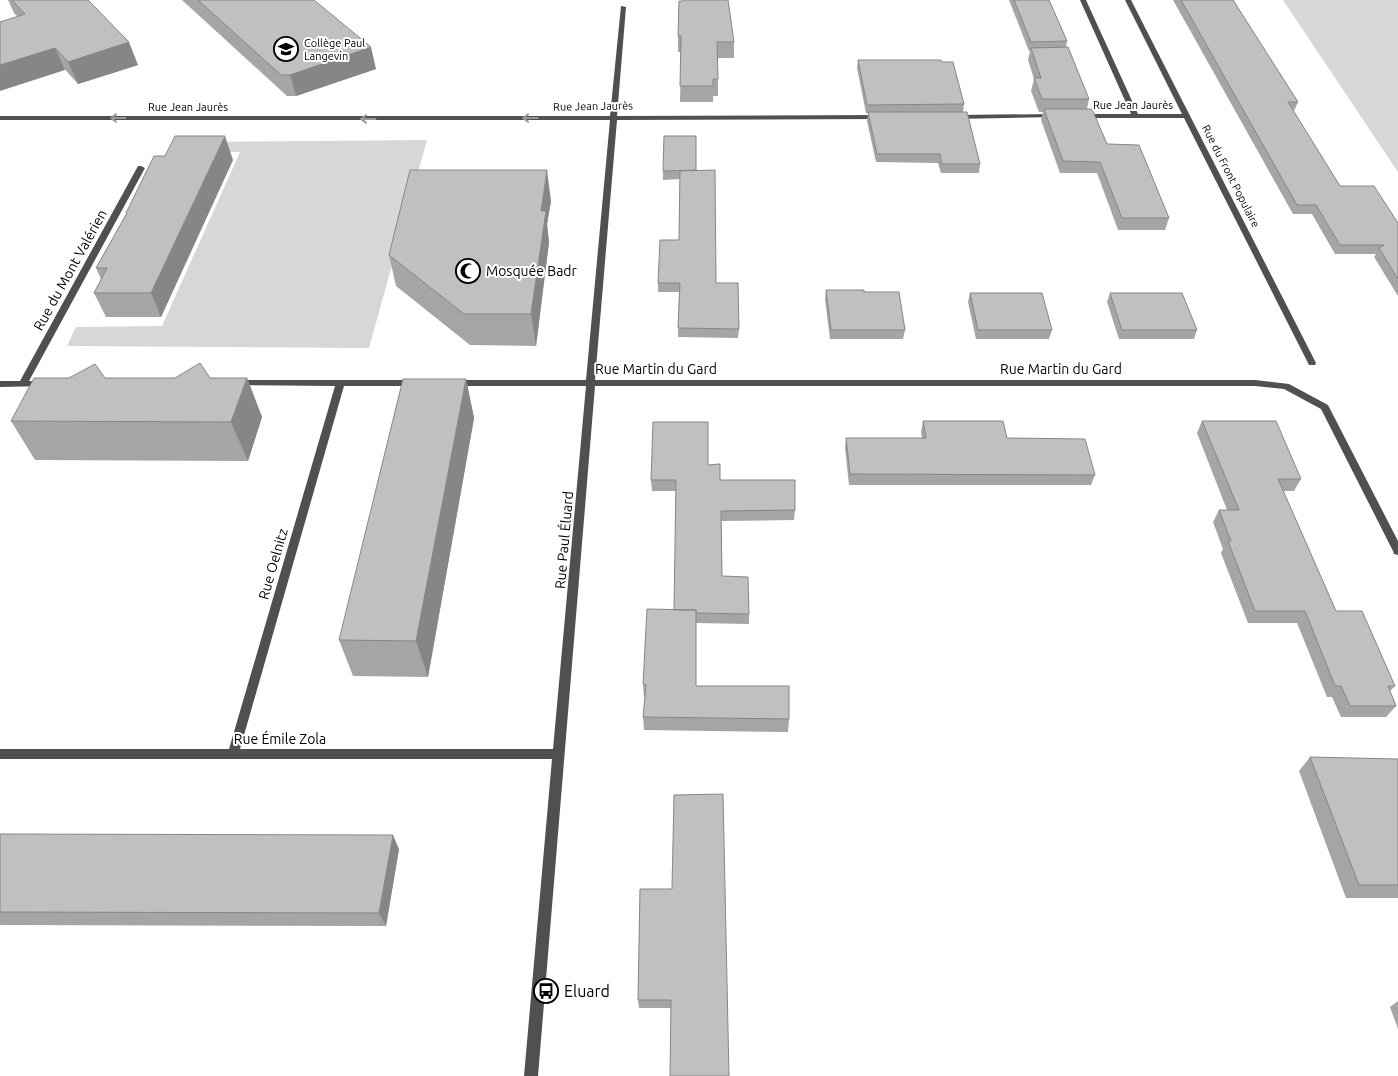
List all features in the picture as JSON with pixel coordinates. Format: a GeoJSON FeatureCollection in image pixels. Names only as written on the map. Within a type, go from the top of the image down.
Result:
{"type":"FeatureCollection","features":[{"type":"Feature","properties":{"kind":"street"},"geometry":{"type":"LineString","coordinates":[[1083,0],[1135,116]]}},
{"type":"Feature","properties":{"kind":"street","name":"Rue du Front Populaire"},"geometry":{"type":"LineString","coordinates":[[1128,0],[1312,363]]}},
{"type":"Feature","properties":{"kind":"street","name":"Rue Paul Éluard"},"geometry":{"type":"LineString","coordinates":[[531,1076],[623,7]]}},
{"type":"Feature","properties":{"kind":"street"},"geometry":{"type":"LineString","coordinates":[[948,116],[1066,116]]}},
{"type":"Feature","properties":{"kind":"street","name":"Rue Jean Jaurès"},"geometry":{"type":"LineString","coordinates":[[1076,116],[1187,116]]}},
{"type":"Feature","properties":{"kind":"street","name":"Rue Jean Jaurès"},"geometry":{"type":"LineString","coordinates":[[0,118],[888,117]]}},
{"type":"Feature","properties":{"kind":"street","name":"Rue du Mont Valérien"},"geometry":{"type":"LineString","coordinates":[[23,384],[140,168]]}},
{"type":"Feature","properties":{"kind":"street"},"geometry":{"type":"LineString","coordinates":[[222,383],[427,383]]}},
{"type":"Feature","properties":{"kind":"street","name":"Rue Oelnitz"},"geometry":{"type":"LineString","coordinates":[[233,754],[340,383]]}},
{"type":"Feature","properties":{"kind":"street","name":"Rue Martin du Gard"},"geometry":{"type":"LineString","coordinates":[[446,383],[1255,383],[1286,386],[1325,407],[1398,551]]}},
{"type":"Feature","properties":{"kind":"street"},"geometry":{"type":"LineString","coordinates":[[0,384],[54,384]]}},
{"type":"Feature","properties":{"kind":"street","name":"Rue Émile Zola"},"geometry":{"type":"LineString","coordinates":[[0,754],[559,754]]}},
{"type":"Feature","properties":{"kind":"shaded area"},"geometry":{"type":"Polygon","coordinates":[[[1283,0],[1398,0],[1398,172],[1283,0]]]}},
{"type":"Feature","properties":{"kind":"shaded area"},"geometry":{"type":"Polygon","coordinates":[[[427,140],[369,348],[67,346],[76,327],[162,326],[240,152],[186,152],[190,142],[427,140]]]}},
{"type":"Feature","properties":{"kind":"building"},"geometry":{"type":"Polygon","coordinates":[[[12,0],[88,0],[129,42],[68,62],[55,48],[0,65],[0,22],[25,14],[12,0]]]}},
{"type":"Feature","properties":{"kind":"building"},"geometry":{"type":"Polygon","coordinates":[[[198,0],[314,0],[371,47],[290,75],[281,75],[198,0]]]}},
{"type":"Feature","properties":{"kind":"building"},"geometry":{"type":"Polygon","coordinates":[[[728,0],[734,42],[717,42],[718,79],[713,79],[713,86],[680,86],[681,36],[678,36],[679,1],[728,0]]]}},
{"type":"Feature","properties":{"kind":"building"},"geometry":{"type":"Polygon","coordinates":[[[1014,0],[1049,0],[1067,41],[1031,42],[1014,0]]]}},
{"type":"Feature","properties":{"kind":"building"},"geometry":{"type":"Polygon","coordinates":[[[1181,0],[1233,0],[1298,102],[1288,102],[1340,186],[1374,186],[1398,223],[1398,279],[1379,248],[1384,245],[1340,245],[1316,205],[1297,205],[1181,0]]]}},
{"type":"Feature","properties":{"kind":"building"},"geometry":{"type":"Polygon","coordinates":[[[1068,47],[1089,99],[1042,99],[1034,78],[1041,78],[1031,48],[1068,47]]]}},
{"type":"Feature","properties":{"kind":"building"},"geometry":{"type":"Polygon","coordinates":[[[858,60],[941,60],[942,62],[953,62],[964,104],[867,105],[858,60]]]}},
{"type":"Feature","properties":{"kind":"building"},"geometry":{"type":"Polygon","coordinates":[[[1044,109],[1092,109],[1107,144],[1139,145],[1169,218],[1122,218],[1100,162],[1063,161],[1044,109]]]}},
{"type":"Feature","properties":{"kind":"building"},"geometry":{"type":"Polygon","coordinates":[[[868,112],[967,112],[980,164],[942,164],[940,154],[877,154],[868,112]]]}},
{"type":"Feature","properties":{"kind":"building"},"geometry":{"type":"Polygon","coordinates":[[[175,136],[225,136],[151,293],[94,293],[107,268],[96,268],[127,213],[154,156],[165,156],[175,136]]]}},
{"type":"Feature","properties":{"kind":"building"},"geometry":{"type":"Polygon","coordinates":[[[664,136],[696,136],[696,170],[663,171],[664,136]]]}},
{"type":"Feature","properties":{"kind":"building","name":"Mosquée Badr"},"geometry":{"type":"Polygon","coordinates":[[[410,170],[547,170],[541,211],[546,211],[531,314],[464,314],[389,255],[410,170]]]}},
{"type":"Feature","properties":{"kind":"building"},"geometry":{"type":"Polygon","coordinates":[[[715,170],[716,283],[738,283],[739,329],[678,328],[680,283],[658,283],[660,240],[679,240],[680,171],[715,170]]]}},
{"type":"Feature","properties":{"kind":"building"},"geometry":{"type":"Polygon","coordinates":[[[826,290],[899,292],[905,330],[831,330],[826,290]]]}},
{"type":"Feature","properties":{"kind":"building"},"geometry":{"type":"Polygon","coordinates":[[[970,293],[1042,293],[1052,330],[978,330],[970,293]]]}},
{"type":"Feature","properties":{"kind":"building"},"geometry":{"type":"Polygon","coordinates":[[[1110,293],[1182,293],[1197,330],[1122,330],[1110,293]]]}},
{"type":"Feature","properties":{"kind":"building"},"geometry":{"type":"Polygon","coordinates":[[[200,363],[210,378],[247,378],[231,422],[11,421],[34,378],[69,378],[95,364],[105,378],[175,378],[200,363]]]}},
{"type":"Feature","properties":{"kind":"building"},"geometry":{"type":"Polygon","coordinates":[[[403,379],[466,379],[416,641],[339,640],[403,379]]]}},
{"type":"Feature","properties":{"kind":"building"},"geometry":{"type":"Polygon","coordinates":[[[923,421],[1003,421],[1007,438],[1085,439],[1095,475],[850,474],[846,438],[926,438],[923,421]]]}},
{"type":"Feature","properties":{"kind":"building"},"geometry":{"type":"Polygon","coordinates":[[[1202,421],[1276,421],[1301,479],[1278,479],[1336,611],[1362,611],[1395,686],[1388,686],[1396,706],[1350,706],[1341,686],[1335,686],[1305,611],[1255,611],[1228,541],[1231,541],[1219,510],[1239,510],[1202,421]]]}},
{"type":"Feature","properties":{"kind":"building"},"geometry":{"type":"Polygon","coordinates":[[[653,422],[708,422],[708,465],[720,464],[720,480],[795,480],[795,510],[721,511],[722,576],[748,577],[749,614],[696,613],[696,610],[674,610],[676,480],[651,480],[653,422]]]}},
{"type":"Feature","properties":{"kind":"building"},"geometry":{"type":"Polygon","coordinates":[[[647,609],[696,610],[696,686],[789,686],[789,719],[643,717],[646,685],[643,684],[647,609]]]}},
{"type":"Feature","properties":{"kind":"building"},"geometry":{"type":"Polygon","coordinates":[[[1310,757],[1398,759],[1398,885],[1359,885],[1310,757]]]}},
{"type":"Feature","properties":{"kind":"building"},"geometry":{"type":"Polygon","coordinates":[[[723,794],[729,1076],[670,1076],[671,1000],[638,1000],[640,889],[672,889],[674,795],[723,794]]]}},
{"type":"Feature","properties":{"kind":"building"},"geometry":{"type":"Polygon","coordinates":[[[0,834],[393,835],[379,913],[0,912],[0,834]]]}},
{"type":"Feature","properties":{"kind":"place","name":"Collège Paul Langevin"},"geometry":{"type":"Point","coordinates":[286,49]}},
{"type":"Feature","properties":{"kind":"place","name":"Mosquée Badr"},"geometry":{"type":"Point","coordinates":[468,271]}},
{"type":"Feature","properties":{"kind":"place","name":"Eluard"},"geometry":{"type":"Point","coordinates":[546,991]}}]}
